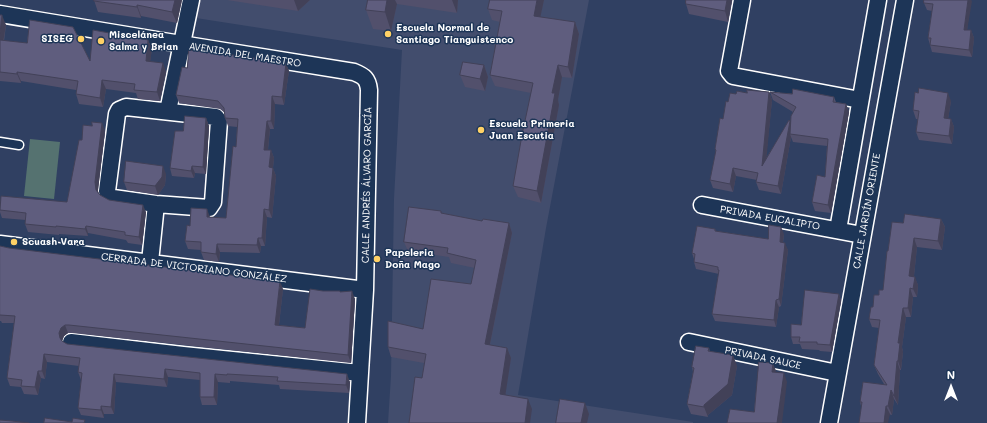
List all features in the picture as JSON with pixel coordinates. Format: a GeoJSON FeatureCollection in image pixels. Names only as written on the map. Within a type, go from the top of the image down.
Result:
{"type":"FeatureCollection","features":[{"type":"Feature","properties":{"kind":"street"},"geometry":{"type":"LineString","coordinates":[[168,112],[191,0]]}},
{"type":"Feature","properties":{"kind":"street"},"geometry":{"type":"LineString","coordinates":[[742,0],[729,70],[733,76],[860,100]]}},
{"type":"Feature","properties":{"kind":"street"},"geometry":{"type":"LineString","coordinates":[[838,230],[878,0]]}},
{"type":"Feature","properties":{"kind":"street","name":"CALLE JARDÍN ORIENTE"},"geometry":{"type":"LineString","coordinates":[[829,423],[905,0]]}},
{"type":"Feature","properties":{"kind":"street","name":"AVENIDA DEL MAESTRO"},"geometry":{"type":"LineString","coordinates":[[0,14],[354,72],[363,75],[368,81]]}},
{"type":"Feature","properties":{"kind":"street","name":"CALLE ANDRÉS ÁLVARO GARCÍA"},"geometry":{"type":"LineString","coordinates":[[357,423],[365,290],[368,81]]}},
{"type":"Feature","properties":{"kind":"street"},"geometry":{"type":"LineString","coordinates":[[126,107],[213,116],[218,119],[213,202],[209,208],[156,204],[112,198],[108,195],[107,192],[118,114],[120,110],[126,107]]}},
{"type":"Feature","properties":{"kind":"street"},"geometry":{"type":"LineString","coordinates":[[150,262],[156,204]]}},
{"type":"Feature","properties":{"kind":"street","name":"PRIVADA EUCALIPTO"},"geometry":{"type":"LineString","coordinates":[[702,205],[862,235]]}},
{"type":"Feature","properties":{"kind":"street","name":"CERRADA DE VICTORIANO GONZÁLEZ"},"geometry":{"type":"LineString","coordinates":[[0,244],[365,290]]}},
{"type":"Feature","properties":{"kind":"street"},"geometry":{"type":"LineString","coordinates":[[71,342],[183,356],[360,373]]}},
{"type":"Feature","properties":{"kind":"street","name":"PRIVADA SAUCE"},"geometry":{"type":"LineString","coordinates":[[689,342],[837,373]]}},
{"type":"Feature","properties":{"kind":"lane"},"geometry":{"type":"LineString","coordinates":[[0,142],[19,145]]}},
{"type":"Feature","properties":{"kind":"shaded area"},"geometry":{"type":"Polygon","coordinates":[[[199,0],[589,0],[546,228],[518,395],[693,423],[388,423],[391,376],[394,199],[402,50],[196,18],[199,0]]]}},
{"type":"Feature","properties":{"kind":"green space"},"geometry":{"type":"Polygon","coordinates":[[[30,139],[60,142],[54,199],[24,196],[30,139]]]}},
{"type":"Feature","properties":{"kind":"building"},"geometry":{"type":"Polygon","coordinates":[[[94,0],[175,0],[172,12],[137,5],[137,7],[94,0]]]}},
{"type":"Feature","properties":{"kind":"building"},"geometry":{"type":"Polygon","coordinates":[[[368,0],[387,0],[385,12],[366,10],[368,0]]]}},
{"type":"Feature","properties":{"kind":"building"},"geometry":{"type":"Polygon","coordinates":[[[490,0],[537,0],[534,16],[575,22],[568,67],[558,65],[552,93],[555,93],[537,191],[513,186],[533,83],[490,75],[502,11],[488,9],[490,0]]]}},
{"type":"Feature","properties":{"kind":"building"},"geometry":{"type":"Polygon","coordinates":[[[686,0],[727,0],[725,11],[686,4],[686,0]]]}},
{"type":"Feature","properties":{"kind":"building"},"geometry":{"type":"Polygon","coordinates":[[[924,0],[968,0],[964,30],[971,30],[969,50],[930,45],[931,38],[928,38],[933,4],[924,3],[924,0]]]}},
{"type":"Feature","properties":{"kind":"building"},"geometry":{"type":"Polygon","coordinates":[[[0,15],[2,15],[0,33],[0,15]]]}},
{"type":"Feature","properties":{"kind":"building"},"geometry":{"type":"Polygon","coordinates":[[[30,20],[73,27],[90,61],[93,30],[148,40],[146,61],[163,63],[157,92],[134,90],[135,84],[102,80],[100,98],[76,94],[78,81],[17,72],[17,74],[0,72],[0,40],[27,43],[30,20]]]}},
{"type":"Feature","properties":{"kind":"building"},"geometry":{"type":"Polygon","coordinates":[[[189,50],[286,63],[282,97],[272,96],[271,121],[267,121],[264,150],[271,150],[269,167],[273,168],[269,210],[264,209],[262,238],[258,238],[257,245],[217,244],[216,254],[201,252],[201,242],[185,241],[187,225],[190,226],[191,208],[207,209],[207,217],[226,218],[233,146],[236,147],[238,119],[225,118],[224,108],[218,101],[176,95],[182,67],[187,68],[189,50]]]}},
{"type":"Feature","properties":{"kind":"building"},"geometry":{"type":"Polygon","coordinates":[[[463,62],[484,65],[480,79],[460,75],[463,62]]]}},
{"type":"Feature","properties":{"kind":"building"},"geometry":{"type":"Polygon","coordinates":[[[919,88],[948,93],[944,118],[951,119],[949,136],[916,132],[919,111],[913,110],[915,92],[918,93],[919,88]]]}},
{"type":"Feature","properties":{"kind":"building"},"geometry":{"type":"Polygon","coordinates":[[[793,89],[834,97],[833,102],[846,104],[828,205],[812,202],[817,175],[825,177],[828,139],[790,134],[791,116],[796,107],[770,92],[792,94],[793,89]]]}},
{"type":"Feature","properties":{"kind":"building"},"geometry":{"type":"Polygon","coordinates":[[[747,90],[769,92],[762,166],[789,120],[790,121],[778,186],[756,182],[758,173],[733,168],[730,184],[710,180],[720,118],[723,119],[726,101],[728,102],[730,93],[736,94],[737,91],[747,93],[747,90]]]}},
{"type":"Feature","properties":{"kind":"building"},"geometry":{"type":"Polygon","coordinates":[[[185,116],[206,118],[203,167],[192,166],[191,171],[170,168],[175,131],[183,131],[185,116]]]}},
{"type":"Feature","properties":{"kind":"building"},"geometry":{"type":"Polygon","coordinates":[[[92,122],[102,123],[95,182],[96,190],[100,195],[109,200],[143,205],[139,237],[125,235],[125,232],[86,226],[85,229],[25,224],[26,213],[0,210],[1,196],[67,202],[79,140],[82,140],[83,125],[92,126],[92,122]]]}},
{"type":"Feature","properties":{"kind":"building"},"geometry":{"type":"Polygon","coordinates":[[[126,161],[163,166],[162,177],[155,186],[124,182],[126,161]]]}},
{"type":"Feature","properties":{"kind":"building"},"geometry":{"type":"Polygon","coordinates":[[[409,207],[441,211],[441,213],[482,221],[483,219],[509,223],[485,344],[507,348],[500,394],[528,399],[525,423],[409,423],[415,377],[422,378],[426,354],[388,347],[388,321],[423,329],[431,279],[471,284],[476,260],[447,253],[448,248],[404,242],[409,207]]]}},
{"type":"Feature","properties":{"kind":"building"},"geometry":{"type":"Polygon","coordinates":[[[905,214],[941,219],[938,241],[914,238],[909,276],[915,277],[913,289],[910,288],[908,308],[903,308],[898,343],[900,343],[894,396],[891,390],[888,406],[886,406],[884,423],[859,423],[863,382],[887,385],[874,365],[880,320],[869,319],[871,307],[873,307],[874,295],[879,295],[879,290],[883,290],[892,222],[903,223],[905,214]]]}},
{"type":"Feature","properties":{"kind":"building"},"geometry":{"type":"Polygon","coordinates":[[[769,225],[781,227],[780,242],[785,243],[779,299],[776,300],[774,320],[712,314],[719,270],[718,267],[694,262],[695,254],[692,253],[697,226],[715,229],[715,231],[768,239],[769,225]]]}},
{"type":"Feature","properties":{"kind":"building"},"geometry":{"type":"Polygon","coordinates":[[[0,246],[280,281],[275,325],[305,328],[310,289],[340,292],[352,291],[348,355],[69,325],[65,325],[61,328],[59,333],[62,341],[67,344],[347,374],[346,385],[277,381],[278,377],[215,374],[214,397],[200,397],[200,373],[165,369],[164,379],[114,374],[111,407],[101,406],[101,410],[78,408],[82,373],[78,372],[80,358],[44,354],[42,371],[38,371],[35,387],[21,386],[22,380],[7,378],[15,316],[0,315],[0,246]]]}},
{"type":"Feature","properties":{"kind":"building"},"geometry":{"type":"Polygon","coordinates":[[[805,290],[839,294],[830,345],[817,344],[817,342],[799,342],[800,337],[791,337],[791,324],[801,325],[805,290]]]}},
{"type":"Feature","properties":{"kind":"building"},"geometry":{"type":"Polygon","coordinates":[[[696,346],[709,348],[708,351],[733,355],[728,384],[704,405],[704,407],[687,404],[694,368],[692,367],[696,346]]]}},
{"type":"Feature","properties":{"kind":"building"},"geometry":{"type":"Polygon","coordinates":[[[759,362],[773,363],[772,372],[784,373],[777,423],[727,423],[730,409],[754,412],[759,362]]]}},
{"type":"Feature","properties":{"kind":"building"},"geometry":{"type":"Polygon","coordinates":[[[560,399],[585,403],[581,423],[556,423],[560,399]]]}},
{"type":"Feature","properties":{"kind":"building"},"geometry":{"type":"Polygon","coordinates":[[[45,418],[72,422],[73,418],[85,420],[84,423],[44,423],[45,418]]]}},
{"type":"Feature","properties":{"kind":"building"},"geometry":{"type":"Polygon","coordinates":[[[0,420],[12,421],[29,423],[0,423],[0,420]]]}},
{"type":"Feature","properties":{"kind":"place","name":"Escuela Normal de Santiago Tianguistenco"},"geometry":{"type":"Point","coordinates":[388,34]}},
{"type":"Feature","properties":{"kind":"place","name":"SISEG"},"geometry":{"type":"Point","coordinates":[81,39]}},
{"type":"Feature","properties":{"kind":"place","name":"Miscelánea Salma y Brian"},"geometry":{"type":"Point","coordinates":[101,41]}},
{"type":"Feature","properties":{"kind":"place","name":"Escuela Primeria Juan Escutia"},"geometry":{"type":"Point","coordinates":[481,130]}},
{"type":"Feature","properties":{"kind":"place","name":"Scuash Vara"},"geometry":{"type":"Point","coordinates":[14,242]}},
{"type":"Feature","properties":{"kind":"place","name":"Papeleria Doña Mago"},"geometry":{"type":"Point","coordinates":[377,259]}}]}
